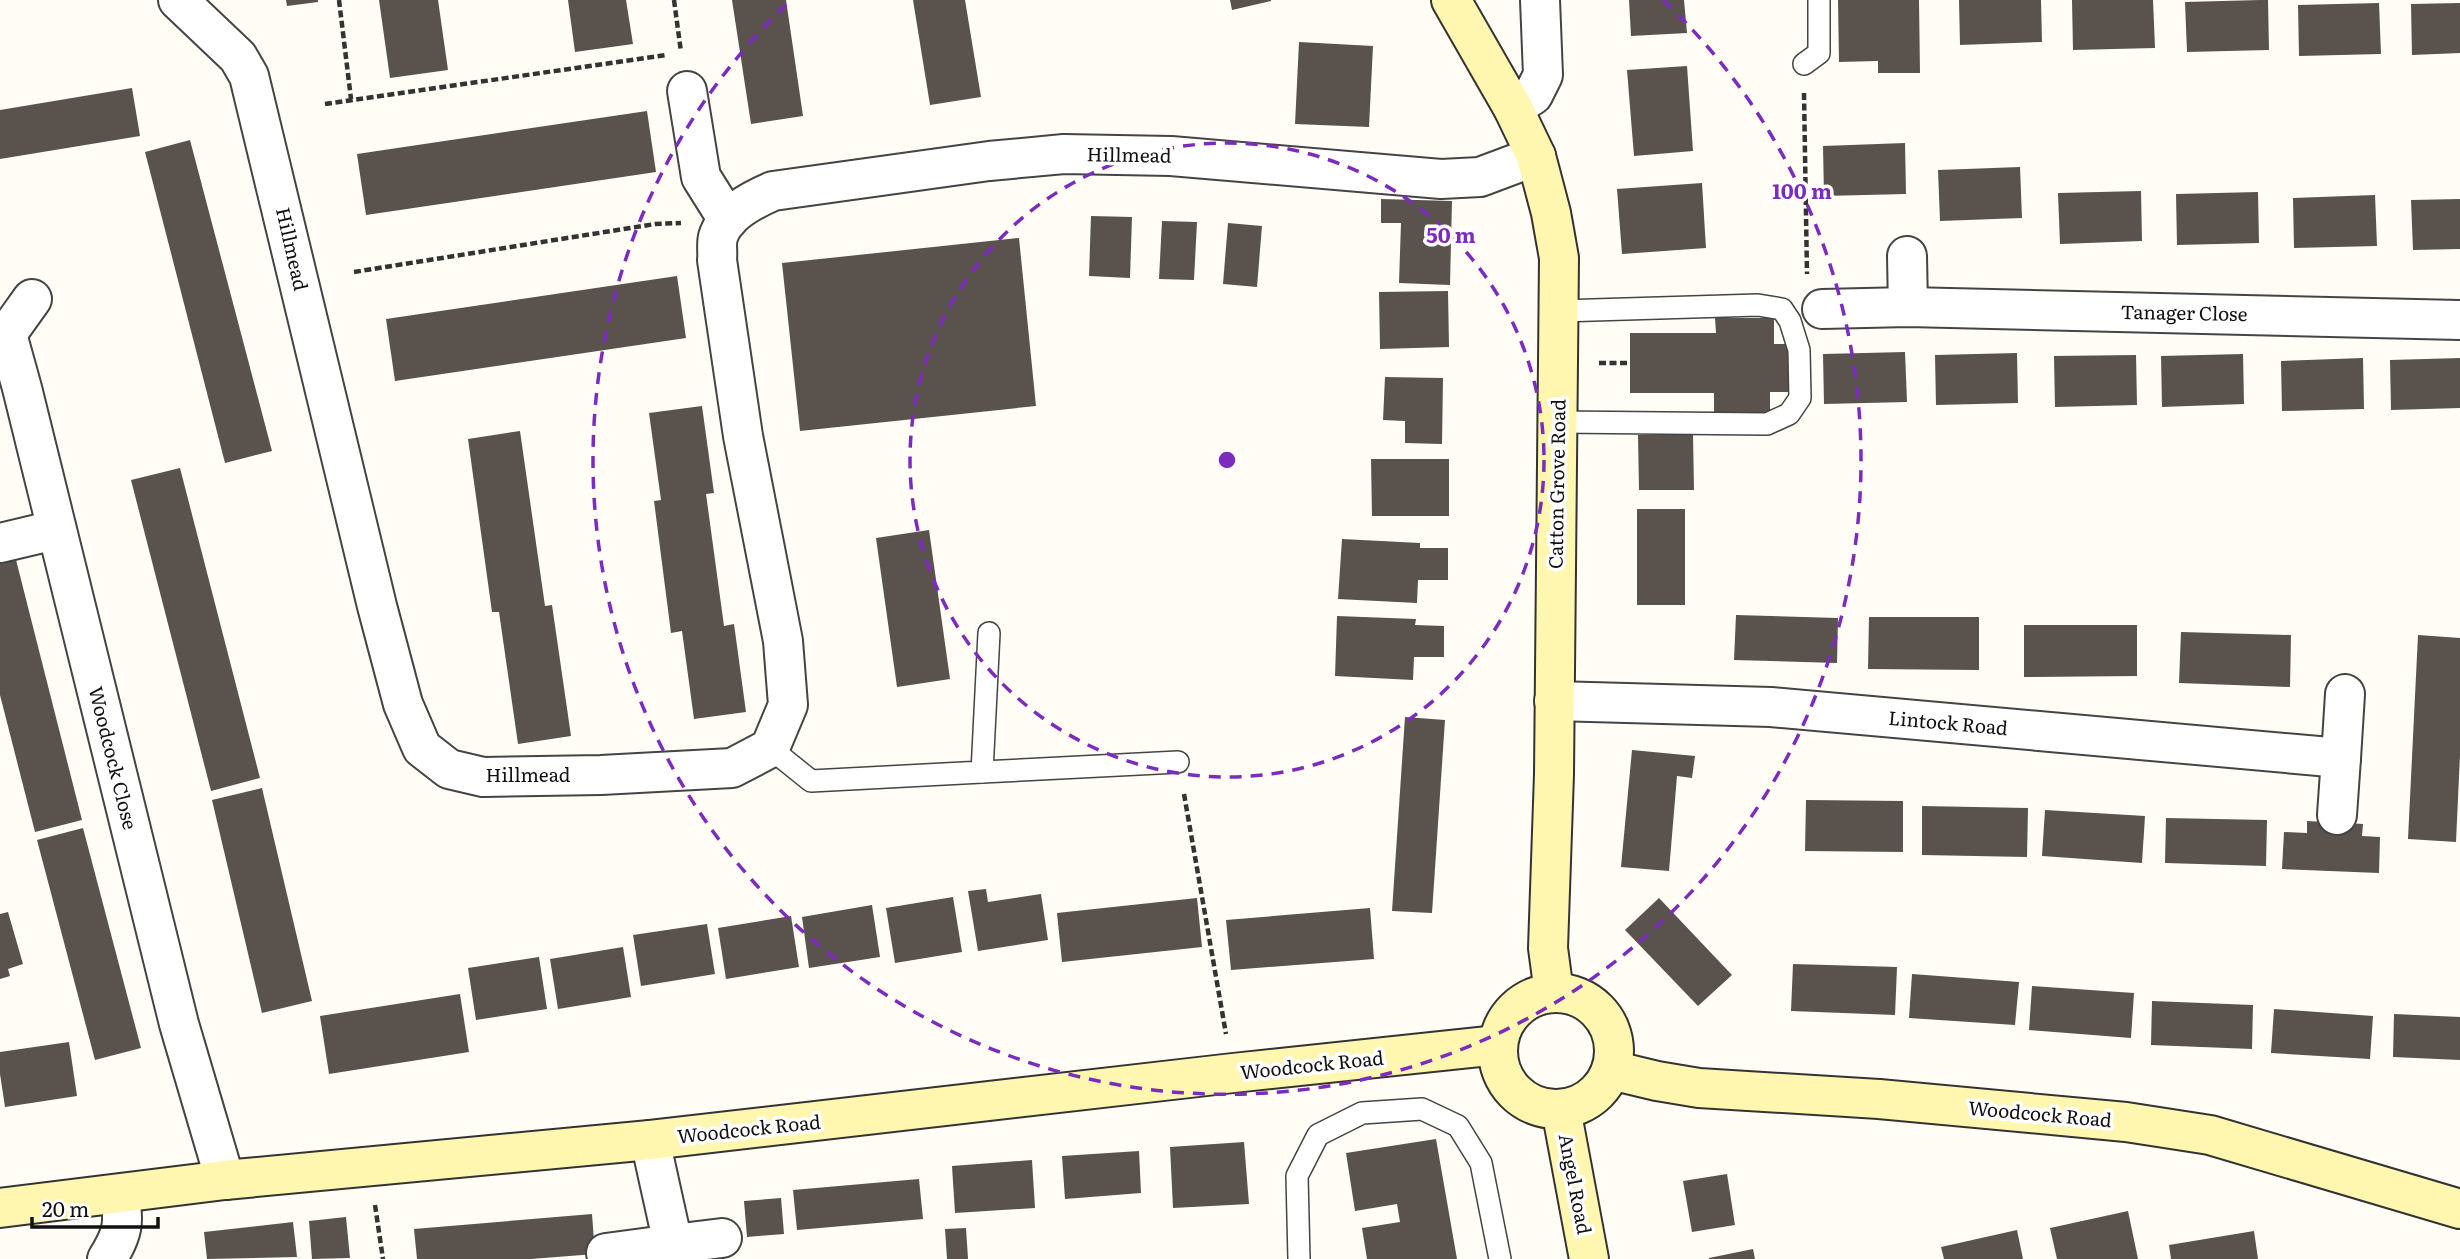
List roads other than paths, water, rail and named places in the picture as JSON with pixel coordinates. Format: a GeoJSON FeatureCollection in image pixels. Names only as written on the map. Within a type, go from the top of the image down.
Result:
{"type":"FeatureCollection","features":[{"type":"Feature","properties":{"kind":"street","name":"Hillmead"},"geometry":{"type":"LineString","coordinates":[[178,0],[238,57],[249,76],[257,100],[377,606],[403,704],[422,748],[449,769],[483,777],[601,775],[732,768],[770,748]]}},
{"type":"Feature","properties":{"kind":"street","name":"Catton Grove Road"},"geometry":{"type":"LineString","coordinates":[[1451,0],[1513,108],[1536,156],[1559,258],[1555,774],[1548,948],[1553,993]]}},
{"type":"Feature","properties":{"kind":"street"},"geometry":{"type":"LineString","coordinates":[[1513,108],[1533,95],[1542,75],[1540,0]]}},
{"type":"Feature","properties":{"kind":"street"},"geometry":{"type":"LineString","coordinates":[[687,91],[701,177],[729,220],[718,237],[718,260],[743,436],[783,641],[788,705],[770,748]]}},
{"type":"Feature","properties":{"kind":"street","name":"Hillmead"},"geometry":{"type":"LineString","coordinates":[[729,220],[748,202],[773,191],[1064,153],[1171,156],[1441,179],[1480,177],[1536,156]]}},
{"type":"Feature","properties":{"kind":"street"},"geometry":{"type":"LineString","coordinates":[[1907,256],[1908,307]]}},
{"type":"Feature","properties":{"kind":"street","name":"Woodcock Close"},"geometry":{"type":"LineString","coordinates":[[32,299],[4,333],[35,437],[55,530],[179,1024],[225,1180]]}},
{"type":"Feature","properties":{"kind":"street","name":"Tanager Close"},"geometry":{"type":"LineString","coordinates":[[1822,309],[1908,307],[2460,320]]}},
{"type":"Feature","properties":{"kind":"street"},"geometry":{"type":"LineString","coordinates":[[0,543],[55,530]]}},
{"type":"Feature","properties":{"kind":"street"},"geometry":{"type":"LineString","coordinates":[[2337,815],[2345,694]]}},
{"type":"Feature","properties":{"kind":"street","name":"Lintock Road"},"geometry":{"type":"LineString","coordinates":[[1554,701],[1771,708],[2341,758]]}},
{"type":"Feature","properties":{"kind":"street"},"geometry":{"type":"LineString","coordinates":[[1553,993],[1581,999],[1603,1016],[1611,1032],[1614,1051],[1611,1070],[1600,1089],[1582,1103],[1561,1109],[1543,1108],[1527,1102],[1514,1092],[1504,1078],[1498,1062],[1498,1045],[1503,1025],[1516,1008],[1533,997],[1553,993]]}},
{"type":"Feature","properties":{"kind":"street","name":"Woodcock Road"},"geometry":{"type":"LineString","coordinates":[[0,1208],[225,1180],[650,1140],[1498,1045]]}},
{"type":"Feature","properties":{"kind":"street","name":"Woodcock Road"},"geometry":{"type":"LineString","coordinates":[[1611,1070],[1699,1087],[1879,1099],[2138,1124],[2210,1135],[2460,1209]]}},
{"type":"Feature","properties":{"kind":"street","name":"Angel Road"},"geometry":{"type":"LineString","coordinates":[[1561,1109],[1589,1259]]}},
{"type":"Feature","properties":{"kind":"street"},"geometry":{"type":"LineString","coordinates":[[650,1140],[673,1244]]}},
{"type":"Feature","properties":{"kind":"street"},"geometry":{"type":"LineString","coordinates":[[107,1259],[116,1245],[124,1219],[119,1194]]}},
{"type":"Feature","properties":{"kind":"street"},"geometry":{"type":"LineString","coordinates":[[606,1253],[723,1238]]}},
{"type":"Feature","properties":{"kind":"lane"},"geometry":{"type":"LineString","coordinates":[[1804,64],[1819,53],[1819,0]]}},
{"type":"Feature","properties":{"kind":"lane"},"geometry":{"type":"LineString","coordinates":[[1558,422],[1768,425],[1788,414],[1800,398],[1798,350],[1790,321],[1782,309],[1758,305],[1560,311]]}},
{"type":"Feature","properties":{"kind":"lane"},"geometry":{"type":"LineString","coordinates":[[982,772],[989,633]]}},
{"type":"Feature","properties":{"kind":"lane"},"geometry":{"type":"LineString","coordinates":[[770,748],[811,781],[1178,762]]}},
{"type":"Feature","properties":{"kind":"lane"},"geometry":{"type":"LineString","coordinates":[[1299,1259],[1297,1176],[1318,1135],[1362,1113],[1422,1109],[1458,1126],[1480,1163],[1500,1259]]}}]}
